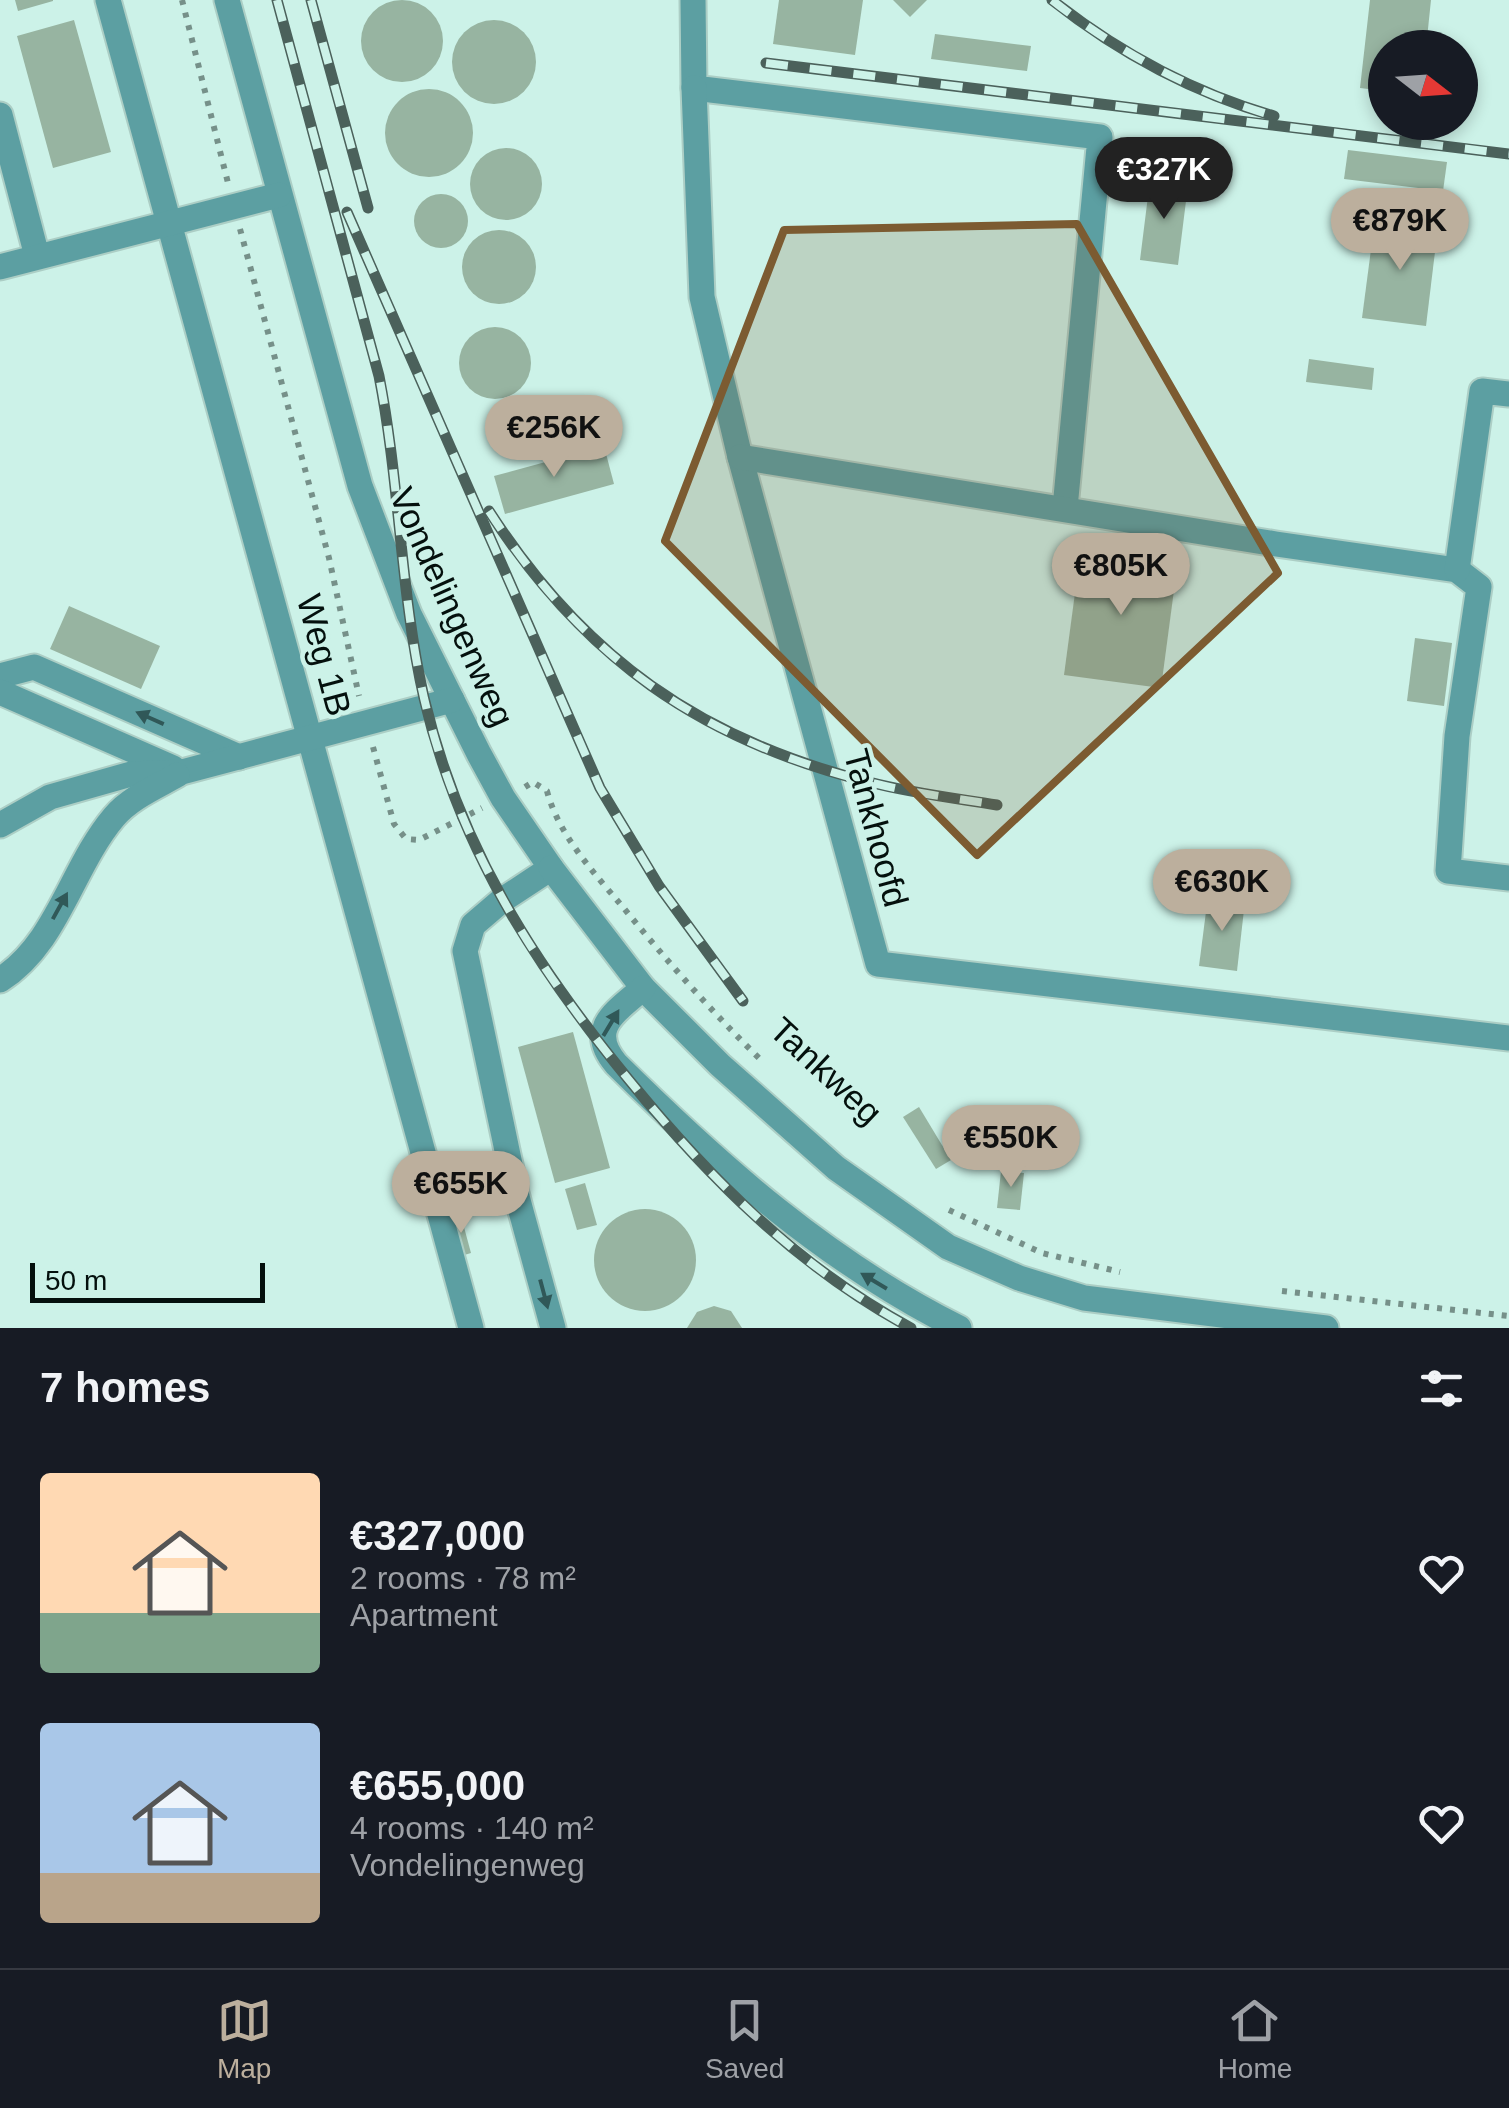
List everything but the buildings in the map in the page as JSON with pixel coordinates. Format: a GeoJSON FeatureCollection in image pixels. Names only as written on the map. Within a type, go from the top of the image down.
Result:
{"type":"FeatureCollection","features":[{"type":"Feature","properties":{"kind":"street","name":"Weg 1B"},"geometry":{"type":"LineString","coordinates":[[108,0],[472,1328]]}},
{"type":"Feature","properties":{"kind":"street","name":"Vondelingenweg"},"geometry":{"type":"LineString","coordinates":[[227,0],[360,486],[409,614],[504,798],[551,868]]}},
{"type":"Feature","properties":{"kind":"street","name":"Tankhoofd"},"geometry":{"type":"LineString","coordinates":[[693,0],[702,297],[740,456],[878,964],[1509,1038]]}},
{"type":"Feature","properties":{"kind":"street"},"geometry":{"type":"LineString","coordinates":[[694,88],[1100,138],[1065,508]]}},
{"type":"Feature","properties":{"kind":"street"},"geometry":{"type":"LineString","coordinates":[[0,115],[37,256]]}},
{"type":"Feature","properties":{"kind":"street"},"geometry":{"type":"LineString","coordinates":[[0,267],[279,195]]}},
{"type":"Feature","properties":{"kind":"street"},"geometry":{"type":"LineString","coordinates":[[1457,570],[1482,390],[1509,394]]}},
{"type":"Feature","properties":{"kind":"street"},"geometry":{"type":"LineString","coordinates":[[740,456],[1457,570],[1479,587],[1457,736],[1448,871],[1509,878]]}},
{"type":"Feature","properties":{"kind":"street"},"geometry":{"type":"LineString","coordinates":[[0,676],[34,667],[239,757]]}},
{"type":"Feature","properties":{"kind":"street"},"geometry":{"type":"LineString","coordinates":[[0,692],[182,772]]}},
{"type":"Feature","properties":{"kind":"street"},"geometry":{"type":"LineString","coordinates":[[0,825],[50,796],[131,774],[182,772],[452,700]]}},
{"type":"Feature","properties":{"kind":"street"},"geometry":{"type":"LineString","coordinates":[[0,980],[24,964],[38,946],[116,814],[182,772]]}},
{"type":"Feature","properties":{"kind":"street"},"geometry":{"type":"LineString","coordinates":[[551,868],[473,925],[465,952],[516,1193],[553,1328]]}},
{"type":"Feature","properties":{"kind":"street","name":"Tankweg"},"geometry":{"type":"LineString","coordinates":[[551,868],[643,988],[720,1065],[836,1168],[948,1248],[1020,1278],[1084,1298],[1326,1328]]}},
{"type":"Feature","properties":{"kind":"street"},"geometry":{"type":"LineString","coordinates":[[643,988],[610,1018],[604,1030],[606,1052],[616,1064],[707,1150],[815,1241],[863,1275],[959,1328]]}},
{"type":"Feature","properties":{"kind":"path","name":"Tankweg"},"geometry":{"type":"LineString","coordinates":[[574,845],[669,963],[764,1063]]}},
{"type":"Feature","properties":{"kind":"path"},"geometry":{"type":"LineString","coordinates":[[945,1208],[1042,1253],[1128,1273]]}},
{"type":"Feature","properties":{"kind":"path"},"geometry":{"type":"LineString","coordinates":[[1278,1291],[1509,1316]]}},
{"type":"Feature","properties":{"kind":"highlighted area"},"geometry":{"type":"Polygon","coordinates":[[[1077,224],[1278,573],[977,855],[665,541],[784,230],[1077,224]]]}},
{"type":"Feature","properties":{"kind":"railway"},"geometry":{"type":"LineString","coordinates":[[277,0],[379,376],[424,698],[457,804],[479,854],[562,992],[629,1080],[691,1152],[793,1249],[911,1328]]}},
{"type":"Feature","properties":{"kind":"railway"},"geometry":{"type":"LineString","coordinates":[[311,0],[368,208]]}},
{"type":"Feature","properties":{"kind":"railway"},"geometry":{"type":"LineString","coordinates":[[1052,0],[1103,37],[1158,69],[1274,116]]}},
{"type":"Feature","properties":{"kind":"railway"},"geometry":{"type":"LineString","coordinates":[[766,63],[1509,154]]}},
{"type":"Feature","properties":{"kind":"railway"},"geometry":{"type":"LineString","coordinates":[[347,212],[600,788],[659,886],[743,1001]]}},
{"type":"Feature","properties":{"kind":"railway"},"geometry":{"type":"LineString","coordinates":[[489,511],[525,563],[564,609],[651,686],[699,716],[808,764],[885,786],[997,805]]}}]}
